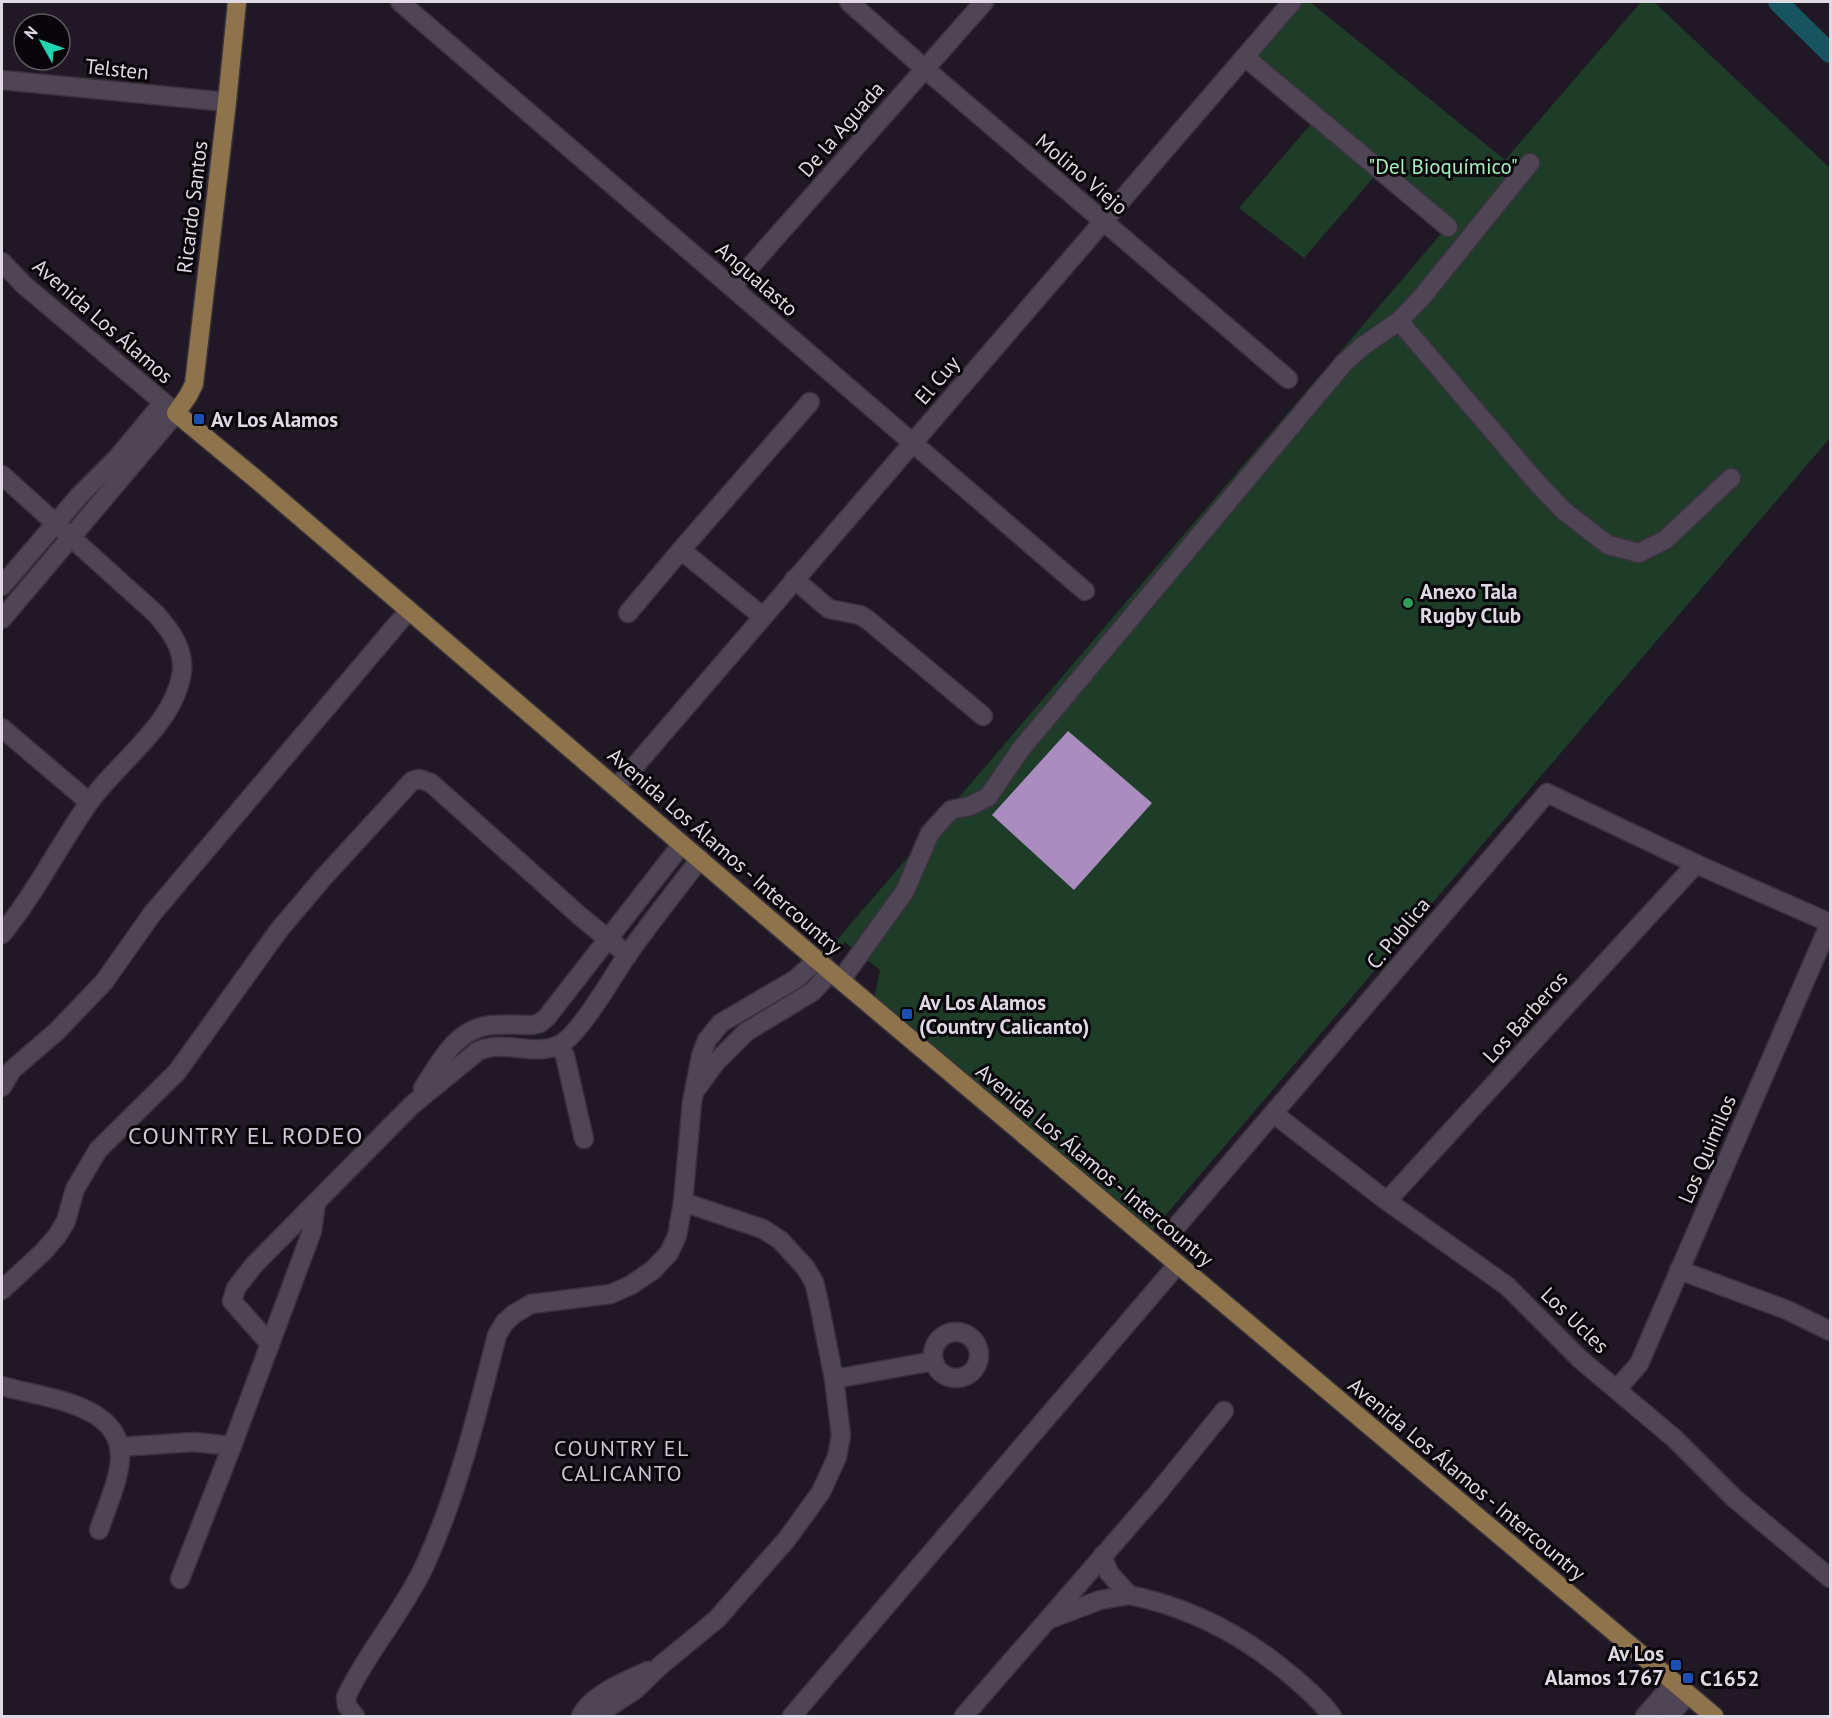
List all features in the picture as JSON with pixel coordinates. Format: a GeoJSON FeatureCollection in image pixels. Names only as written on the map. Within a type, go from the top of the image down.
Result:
{"type":"FeatureCollection","features":[{"type":"Feature","properties":{"kind":"main road","name":"Ricardo Santos"},"geometry":{"type":"LineString","coordinates":[[169,408],[188,396],[194,384],[237,2]]}},
{"type":"Feature","properties":{"kind":"main road","name":"Avenida Los Álamos - Intercountry"},"geometry":{"type":"LineString","coordinates":[[169,408],[257,480],[817,960],[1714,1716]]}},
{"type":"Feature","properties":{"kind":"street","name":"Angualasto"},"geometry":{"type":"LineString","coordinates":[[400,2],[1085,591]]}},
{"type":"Feature","properties":{"kind":"street","name":"Molino Viejo"},"geometry":{"type":"LineString","coordinates":[[849,2],[924,69],[1288,379]]}},
{"type":"Feature","properties":{"kind":"street","name":"De la Aguada"},"geometry":{"type":"LineString","coordinates":[[732,287],[984,2]]}},
{"type":"Feature","properties":{"kind":"street","name":"El Cuy"},"geometry":{"type":"LineString","coordinates":[[616,788],[1292,2]]}},
{"type":"Feature","properties":{"kind":"street"},"geometry":{"type":"LineString","coordinates":[[1245,57],[1448,227]]}},
{"type":"Feature","properties":{"kind":"street","name":"Telsten"},"geometry":{"type":"LineString","coordinates":[[2,80],[227,102]]}},
{"type":"Feature","properties":{"kind":"street"},"geometry":{"type":"LineString","coordinates":[[693,1095],[716,1062],[746,1032],[836,976],[905,891],[923,846],[940,821],[951,810],[970,806],[988,797],[1021,749],[1344,363],[1363,346],[1399,321],[1422,297],[1530,163]]}},
{"type":"Feature","properties":{"kind":"street","name":"Avenida Los Álamos"},"geometry":{"type":"LineString","coordinates":[[4,269],[169,408]]}},
{"type":"Feature","properties":{"kind":"street"},"geometry":{"type":"LineString","coordinates":[[1399,321],[1539,485],[1564,511],[1608,545],[1640,553],[1665,540],[1731,478]]}},
{"type":"Feature","properties":{"kind":"street"},"geometry":{"type":"LineString","coordinates":[[628,613],[810,402]]}},
{"type":"Feature","properties":{"kind":"street"},"geometry":{"type":"LineString","coordinates":[[2,586],[94,479],[169,408]]}},
{"type":"Feature","properties":{"kind":"street"},"geometry":{"type":"LineString","coordinates":[[2,619],[71,538],[169,408]]}},
{"type":"Feature","properties":{"kind":"street"},"geometry":{"type":"LineString","coordinates":[[2,475],[156,614],[170,630],[182,659],[182,672],[174,697],[164,716],[89,802],[22,907],[2,934]]}},
{"type":"Feature","properties":{"kind":"street"},"geometry":{"type":"LineString","coordinates":[[681,550],[762,616]]}},
{"type":"Feature","properties":{"kind":"street"},"geometry":{"type":"LineString","coordinates":[[794,579],[829,609],[860,615],[868,620],[983,716]]}},
{"type":"Feature","properties":{"kind":"street"},"geometry":{"type":"LineString","coordinates":[[2,1087],[12,1070],[57,1031],[104,982],[152,914],[409,610]]}},
{"type":"Feature","properties":{"kind":"street"},"geometry":{"type":"LineString","coordinates":[[2,728],[89,802]]}},
{"type":"Feature","properties":{"kind":"street"},"geometry":{"type":"LineString","coordinates":[[2,1290],[57,1236],[66,1221],[75,1189],[98,1149],[177,1072],[279,930],[323,878],[412,781],[419,779],[431,783],[628,955]]}},
{"type":"Feature","properties":{"kind":"street","name":"C. Publica"},"geometry":{"type":"LineString","coordinates":[[1176,1227],[1547,793],[1696,864]]}},
{"type":"Feature","properties":{"kind":"street"},"geometry":{"type":"LineString","coordinates":[[412,1105],[457,1039],[486,1026],[533,1025],[548,1017],[682,844]]}},
{"type":"Feature","properties":{"kind":"street"},"geometry":{"type":"LineString","coordinates":[[270,1344],[234,1306],[232,1295],[254,1265],[412,1105],[478,1051],[497,1046],[531,1049],[559,1045],[574,1034],[628,955],[700,859]]}},
{"type":"Feature","properties":{"kind":"street"},"geometry":{"type":"LineString","coordinates":[[1696,864],[1830,923]]}},
{"type":"Feature","properties":{"kind":"street","name":"Los Barberos"},"geometry":{"type":"LineString","coordinates":[[1387,1201],[1696,864]]}},
{"type":"Feature","properties":{"kind":"street","name":"Los Quimilos"},"geometry":{"type":"LineString","coordinates":[[1617,1389],[1639,1364],[1830,923]]}},
{"type":"Feature","properties":{"kind":"street"},"geometry":{"type":"LineString","coordinates":[[355,1716],[347,1706],[346,1697],[423,1569],[440,1530],[470,1442],[497,1335],[505,1322],[531,1304],[611,1294],[631,1285],[653,1270],[669,1253],[677,1236],[683,1202],[688,1128],[706,1040],[713,1031],[735,1014],[796,979],[817,960]]}},
{"type":"Feature","properties":{"kind":"street"},"geometry":{"type":"LineString","coordinates":[[559,1045],[565,1056],[584,1139]]}},
{"type":"Feature","properties":{"kind":"street","name":"Los Ucles"},"geometry":{"type":"LineString","coordinates":[[1274,1114],[1387,1201],[1507,1286],[1580,1359],[1675,1440],[1734,1498],[1830,1578]]}},
{"type":"Feature","properties":{"kind":"street"},"geometry":{"type":"LineString","coordinates":[[595,1716],[635,1690],[661,1665],[717,1619],[787,1539],[821,1492],[837,1457],[841,1436],[834,1379],[816,1290],[805,1267],[780,1239],[763,1228],[683,1202]]}},
{"type":"Feature","properties":{"kind":"street"},"geometry":{"type":"LineString","coordinates":[[180,1580],[312,1231],[316,1203]]}},
{"type":"Feature","properties":{"kind":"street"},"geometry":{"type":"LineString","coordinates":[[792,1716],[1178,1264]]}},
{"type":"Feature","properties":{"kind":"street"},"geometry":{"type":"LineString","coordinates":[[1679,1270],[1787,1310],[1830,1331]]}},
{"type":"Feature","properties":{"kind":"street"},"geometry":{"type":"LineString","coordinates":[[834,1379],[934,1362]]}},
{"type":"Feature","properties":{"kind":"street"},"geometry":{"type":"LineString","coordinates":[[2,1386],[61,1400],[87,1410],[112,1429],[118,1440],[119,1472],[99,1530]]}},
{"type":"Feature","properties":{"kind":"street"},"geometry":{"type":"LineString","coordinates":[[964,1716],[1156,1495],[1224,1411]]}},
{"type":"Feature","properties":{"kind":"street"},"geometry":{"type":"LineString","coordinates":[[119,1447],[195,1442],[232,1446]]}},
{"type":"Feature","properties":{"kind":"street"},"geometry":{"type":"LineString","coordinates":[[1102,1556],[1109,1574],[1129,1594]]}},
{"type":"Feature","properties":{"kind":"street"},"geometry":{"type":"LineString","coordinates":[[1048,1620],[1100,1600],[1129,1594],[1148,1598],[1223,1628],[1241,1638],[1310,1692],[1332,1716]]}},
{"type":"Feature","properties":{"kind":"street"},"geometry":{"type":"LineString","coordinates":[[581,1716],[592,1701],[630,1679],[661,1665]]}},
{"type":"Feature","properties":{"kind":"street"},"geometry":{"type":"LineString","coordinates":[[1645,1716],[1674,1683]]}},
{"type":"Feature","properties":{"kind":"street"},"geometry":{"type":"LineString","coordinates":[[1668,1716],[1689,1695]]}},
{"type":"Feature","properties":{"kind":"green space","name":"Anexo Tala Rugby Club"},"geometry":{"type":"Polygon","coordinates":[[[1292,2],[1310,2],[1505,160],[1641,2],[1654,2],[1830,168],[1830,438],[1152,1231],[874,998],[880,970],[845,942],[831,959],[825,954],[1447,227],[1380,170],[1304,258],[1239,208],[1317,117],[1245,57],[1292,2]]]}},
{"type":"Feature","properties":{"kind":"building"},"geometry":{"type":"Polygon","coordinates":[[[1068,731],[1152,803],[1074,890],[992,815],[1068,731]]]}},
{"type":"Feature","properties":{"kind":"waterway"},"geometry":{"type":"LineString","coordinates":[[1778,2],[1830,53]]}},
{"type":"Feature","properties":{"kind":"place","name":"Av Los Alamos"},"geometry":{"type":"Point","coordinates":[199,419]}},
{"type":"Feature","properties":{"kind":"place","name":"Anexo Tala Rugby Club"},"geometry":{"type":"Point","coordinates":[1408,603]}},
{"type":"Feature","properties":{"kind":"place","name":"Av Los Alamos (Country Calicanto)"},"geometry":{"type":"Point","coordinates":[907,1014]}},
{"type":"Feature","properties":{"kind":"place","name":"Av Los Alamos 1767"},"geometry":{"type":"Point","coordinates":[1676,1665]}},
{"type":"Feature","properties":{"kind":"place","name":"C1652"},"geometry":{"type":"Point","coordinates":[1688,1678]}},
{"type":"Feature","properties":{"kind":"district","name":"COUNTRY EL RODEO"},"geometry":{"type":"Point","coordinates":[246,1135]}},
{"type":"Feature","properties":{"kind":"district","name":"COUNTRY EL CALICANTO"},"geometry":{"type":"Point","coordinates":[622,1460]}},
{"type":"Feature","properties":{"kind":"park label","name":"\"Del Bioquímico\""},"geometry":{"type":"Point","coordinates":[1443,166]}}]}
